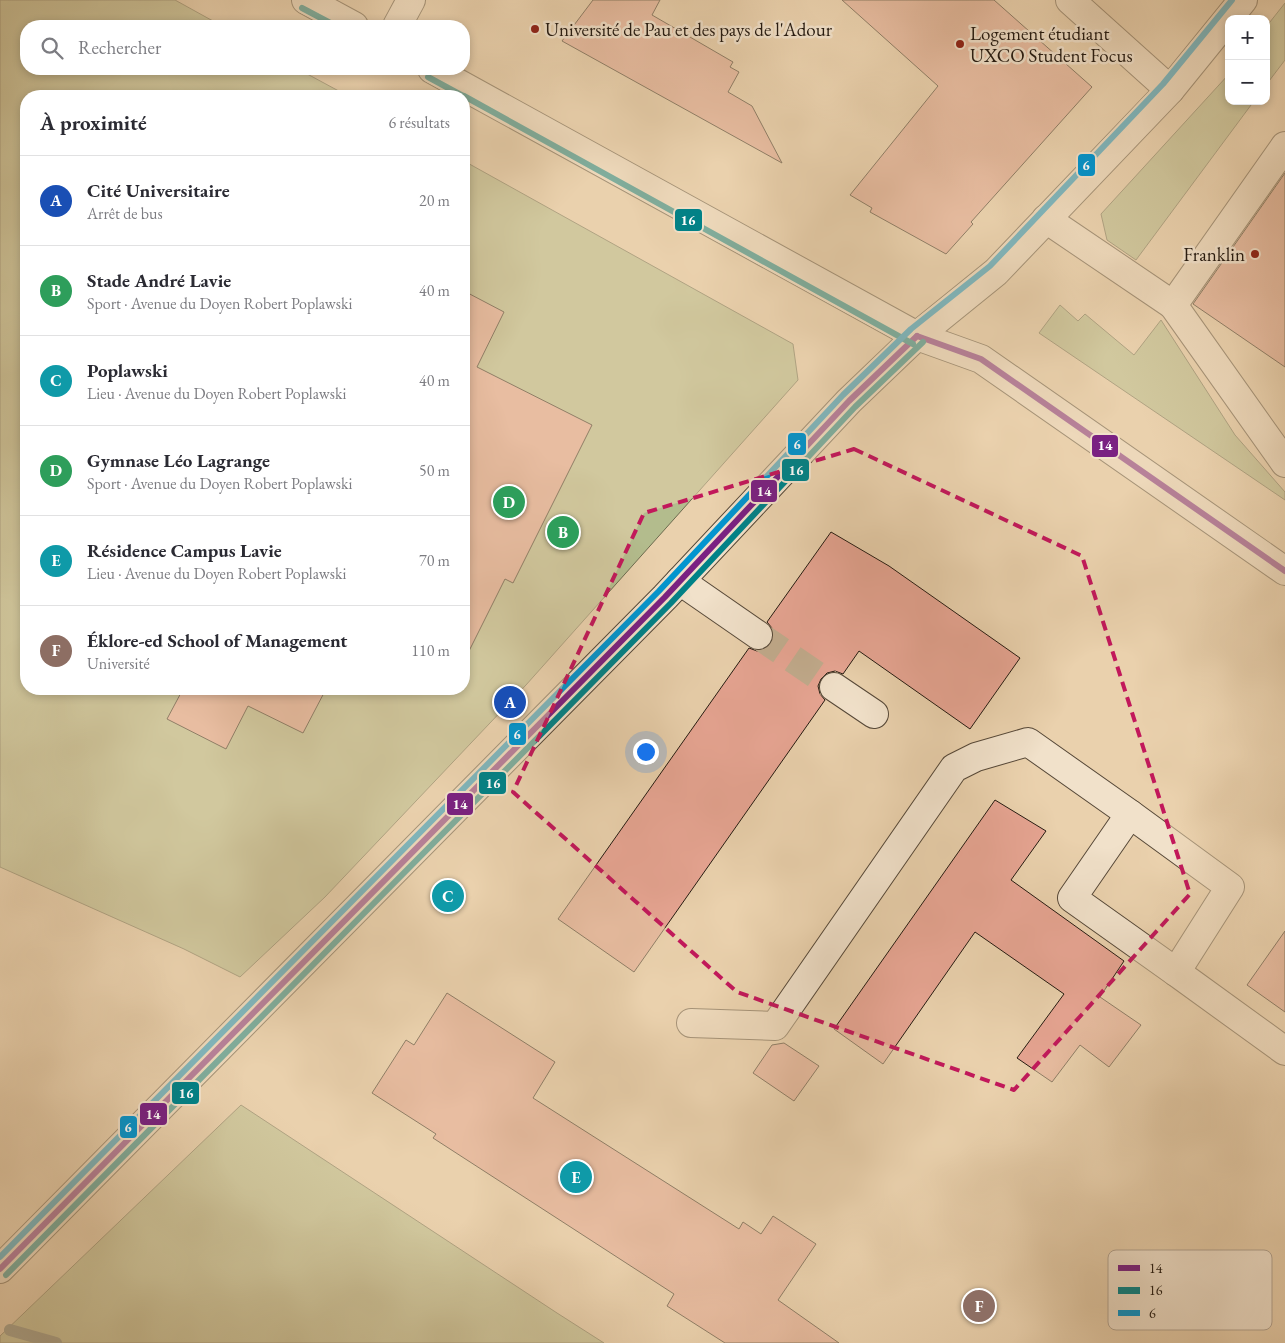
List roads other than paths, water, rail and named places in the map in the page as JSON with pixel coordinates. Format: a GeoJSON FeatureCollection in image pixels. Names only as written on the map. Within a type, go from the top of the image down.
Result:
{"type":"FeatureCollection","features":[{"type":"Feature","properties":{"kind":"street"},"geometry":{"type":"LineString","coordinates":[[306,0],[343,20]]}},
{"type":"Feature","properties":{"kind":"street"},"geometry":{"type":"LineString","coordinates":[[400,20],[411,0]]}},
{"type":"Feature","properties":{"kind":"street"},"geometry":{"type":"LineString","coordinates":[[1070,0],[1170,90]]}},
{"type":"Feature","properties":{"kind":"street"},"geometry":{"type":"LineString","coordinates":[[0,1269],[213,1056],[680,581],[849,401],[917,336],[996,272],[1170,90],[1243,0]]}},
{"type":"Feature","properties":{"kind":"street"},"geometry":{"type":"LineString","coordinates":[[443,75],[917,336],[981,359],[1285,571]]}},
{"type":"Feature","properties":{"kind":"street"},"geometry":{"type":"LineString","coordinates":[[1173,305],[1285,146]]}},
{"type":"Feature","properties":{"kind":"street"},"geometry":{"type":"LineString","coordinates":[[1046,219],[1173,305],[1285,463]]}},
{"type":"Feature","properties":{"kind":"street"},"geometry":{"type":"LineString","coordinates":[[680,581],[758,635]]}},
{"type":"Feature","properties":{"kind":"street"},"geometry":{"type":"LineString","coordinates":[[834,687],[874,714]]}},
{"type":"Feature","properties":{"kind":"street"},"geometry":{"type":"LineString","coordinates":[[691,1023],[775,1026],[954,768],[976,757],[1028,742],[1230,887],[1176,972]]}},
{"type":"Feature","properties":{"kind":"street"},"geometry":{"type":"LineString","coordinates":[[1130,814],[1072,898],[1285,1051]]}},
{"type":"Feature","properties":{"kind":"waterway"},"geometry":{"type":"LineString","coordinates":[[10,1330],[56,1343]]}},
{"type":"Feature","properties":{"kind":"tunnel"},"geometry":{"type":"LineString","coordinates":[[758,635],[834,687]]}},
{"type":"Feature","properties":{"kind":"place","name":"Université de Pau et des pays de l'Adour"},"geometry":{"type":"Point","coordinates":[535,29]}},
{"type":"Feature","properties":{"kind":"place","name":"Logement étudiant UXCO Student Focus"},"geometry":{"type":"Point","coordinates":[960,44]}},
{"type":"Feature","properties":{"kind":"place","name":"Franklin"},"geometry":{"type":"Point","coordinates":[1255,254]}},
{"type":"Feature","properties":{"kind":"place","name":"Gymnase Léo Lagrange"},"geometry":{"type":"Point","coordinates":[509,502]}},
{"type":"Feature","properties":{"kind":"place","name":"Stade André Lavie"},"geometry":{"type":"Point","coordinates":[563,532]}},
{"type":"Feature","properties":{"kind":"place","name":"Cité Universitaire"},"geometry":{"type":"Point","coordinates":[510,702]}},
{"type":"Feature","properties":{"kind":"place","name":"Poplawski"},"geometry":{"type":"Point","coordinates":[448,896]}},
{"type":"Feature","properties":{"kind":"place","name":"Résidence Campus Lavie"},"geometry":{"type":"Point","coordinates":[576,1177]}},
{"type":"Feature","properties":{"kind":"place","name":"Éklore-ed School of Management"},"geometry":{"type":"Point","coordinates":[979,1306]}}]}
